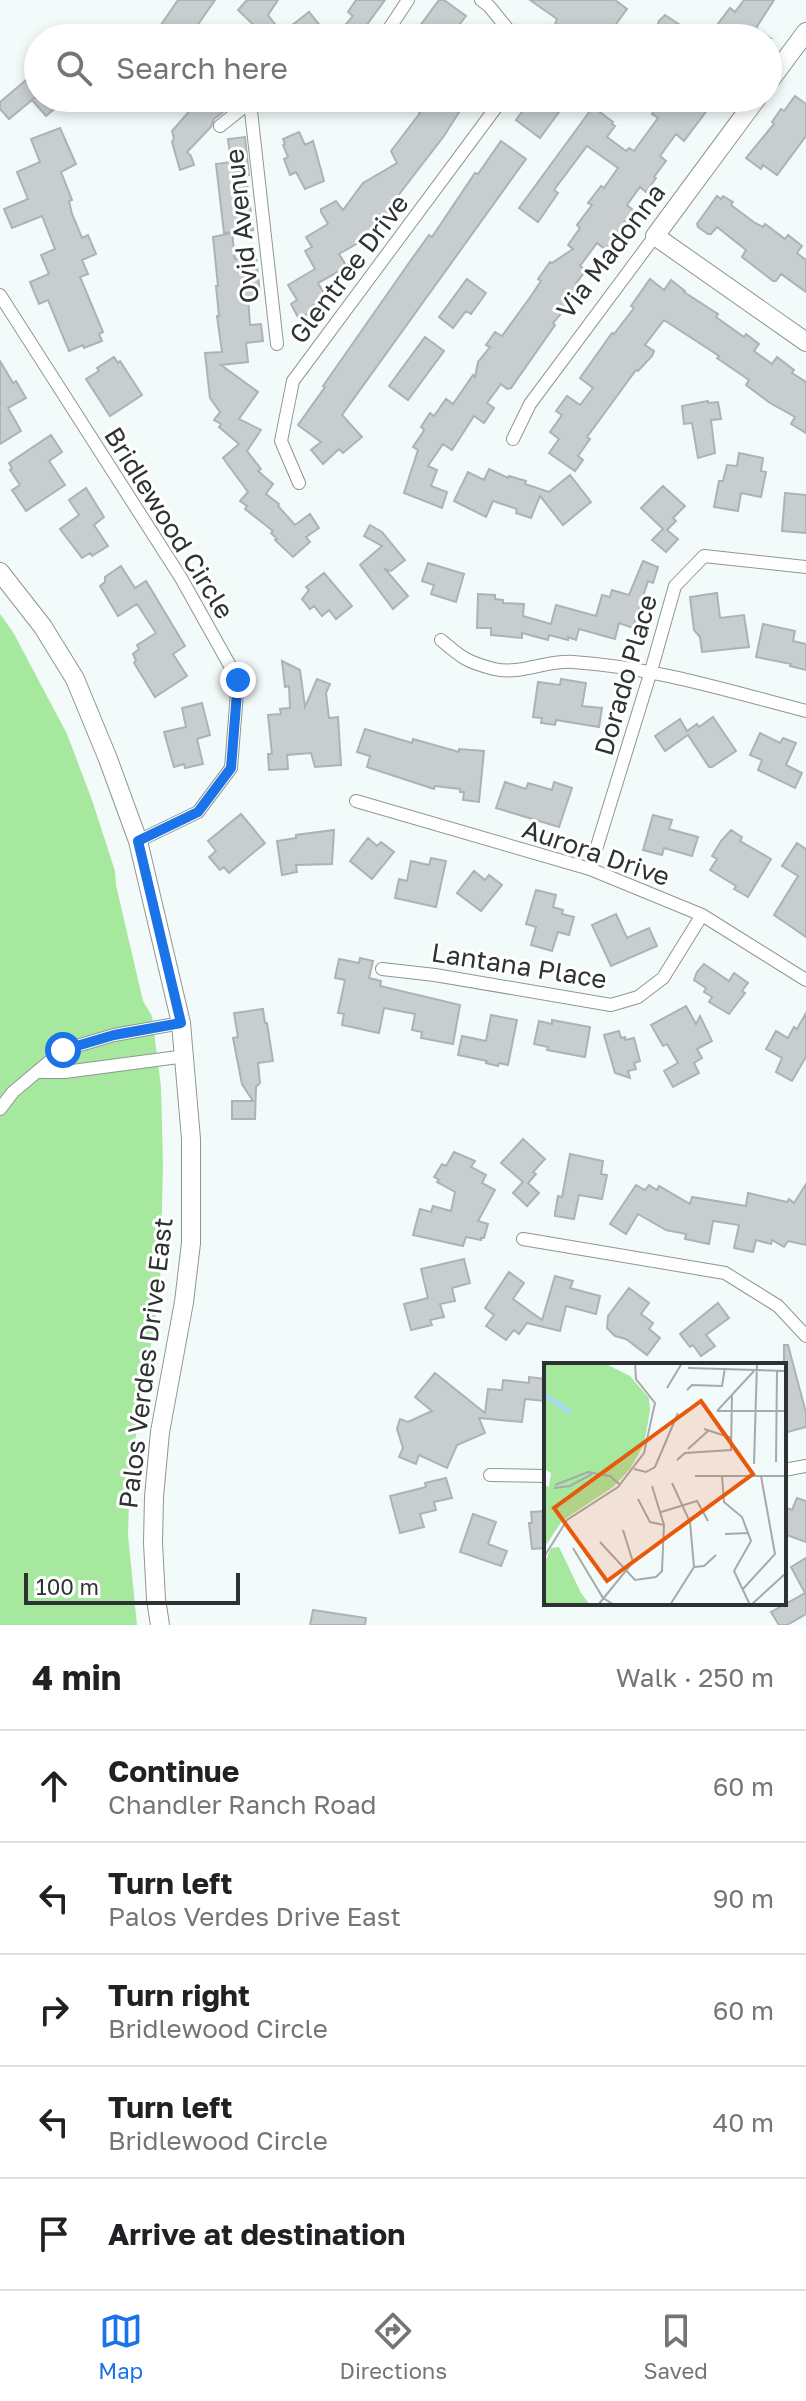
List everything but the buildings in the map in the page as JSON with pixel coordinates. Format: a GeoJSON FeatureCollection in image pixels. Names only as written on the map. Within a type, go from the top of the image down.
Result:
{"type":"FeatureCollection","features":[{"type":"Feature","properties":{"kind":"main road"},"geometry":{"type":"LineString","coordinates":[[782,64],[806,32]]}},
{"type":"Feature","properties":{"kind":"main road","name":"Via Madonna"},"geometry":{"type":"LineString","coordinates":[[655,236],[747,112]]}},
{"type":"Feature","properties":{"kind":"main road"},"geometry":{"type":"LineString","coordinates":[[655,236],[806,342]]}},
{"type":"Feature","properties":{"kind":"main road","name":"Palos Verdes Drive East"},"geometry":{"type":"LineString","coordinates":[[0,572],[43,627],[75,679],[138,841],[181,1023],[191,1139],[191,1243],[184,1302],[160,1432],[154,1497],[153,1543],[160,1625]]}},
{"type":"Feature","properties":{"kind":"street"},"geometry":{"type":"LineString","coordinates":[[392,24],[408,0]]}},
{"type":"Feature","properties":{"kind":"street"},"geometry":{"type":"LineString","coordinates":[[481,0],[504,24]]}},
{"type":"Feature","properties":{"kind":"street"},"geometry":{"type":"LineString","coordinates":[[220,126],[239,112]]}},
{"type":"Feature","properties":{"kind":"street","name":"Ovid Avenue"},"geometry":{"type":"LineString","coordinates":[[256,112],[277,344]]}},
{"type":"Feature","properties":{"kind":"street","name":"Glentree Drive"},"geometry":{"type":"LineString","coordinates":[[299,483],[281,441],[293,381],[493,112]]}},
{"type":"Feature","properties":{"kind":"street","name":"Via Madonna"},"geometry":{"type":"LineString","coordinates":[[513,439],[530,404],[655,236]]}},
{"type":"Feature","properties":{"kind":"street","name":"Bridlewood Circle"},"geometry":{"type":"LineString","coordinates":[[0,295],[181,578],[238,680],[231,768],[198,812],[138,841]]}},
{"type":"Feature","properties":{"kind":"street","name":"Dorado Place"},"geometry":{"type":"LineString","coordinates":[[590,869],[675,586],[704,556],[806,567]]}},
{"type":"Feature","properties":{"kind":"street"},"geometry":{"type":"LineString","coordinates":[[441,640],[465,661],[498,670],[517,671],[569,661],[651,671],[806,711]]}},
{"type":"Feature","properties":{"kind":"street","name":"Aurora Drive"},"geometry":{"type":"LineString","coordinates":[[356,801],[590,869],[702,915],[806,980]]}},
{"type":"Feature","properties":{"kind":"street","name":"Lantana Place"},"geometry":{"type":"LineString","coordinates":[[382,969],[611,1005],[638,997],[663,978],[702,915]]}},
{"type":"Feature","properties":{"kind":"street"},"geometry":{"type":"LineString","coordinates":[[0,1109],[13,1092],[63,1050],[114,1035],[181,1023]]}},
{"type":"Feature","properties":{"kind":"street"},"geometry":{"type":"LineString","coordinates":[[38,1072],[65,1072],[186,1056]]}},
{"type":"Feature","properties":{"kind":"street"},"geometry":{"type":"LineString","coordinates":[[523,1239],[725,1273],[778,1306],[806,1336]]}},
{"type":"Feature","properties":{"kind":"street"},"geometry":{"type":"LineString","coordinates":[[786,1470],[806,1466]]}},
{"type":"Feature","properties":{"kind":"street"},"geometry":{"type":"LineString","coordinates":[[490,1475],[544,1476]]}},
{"type":"Feature","properties":{"kind":"green space"},"geometry":{"type":"Polygon","coordinates":[[[0,614],[13,632],[67,734],[92,800],[115,871],[143,1001],[152,1016],[161,1087],[160,1290],[130,1472],[128,1535],[137,1625],[0,1625],[0,614]]]}},
{"type":"Feature","properties":{"kind":"route"},"geometry":{"type":"LineString","coordinates":[[63,1050],[114,1035],[181,1023],[138,841],[198,812],[231,768],[238,680]]}}]}
